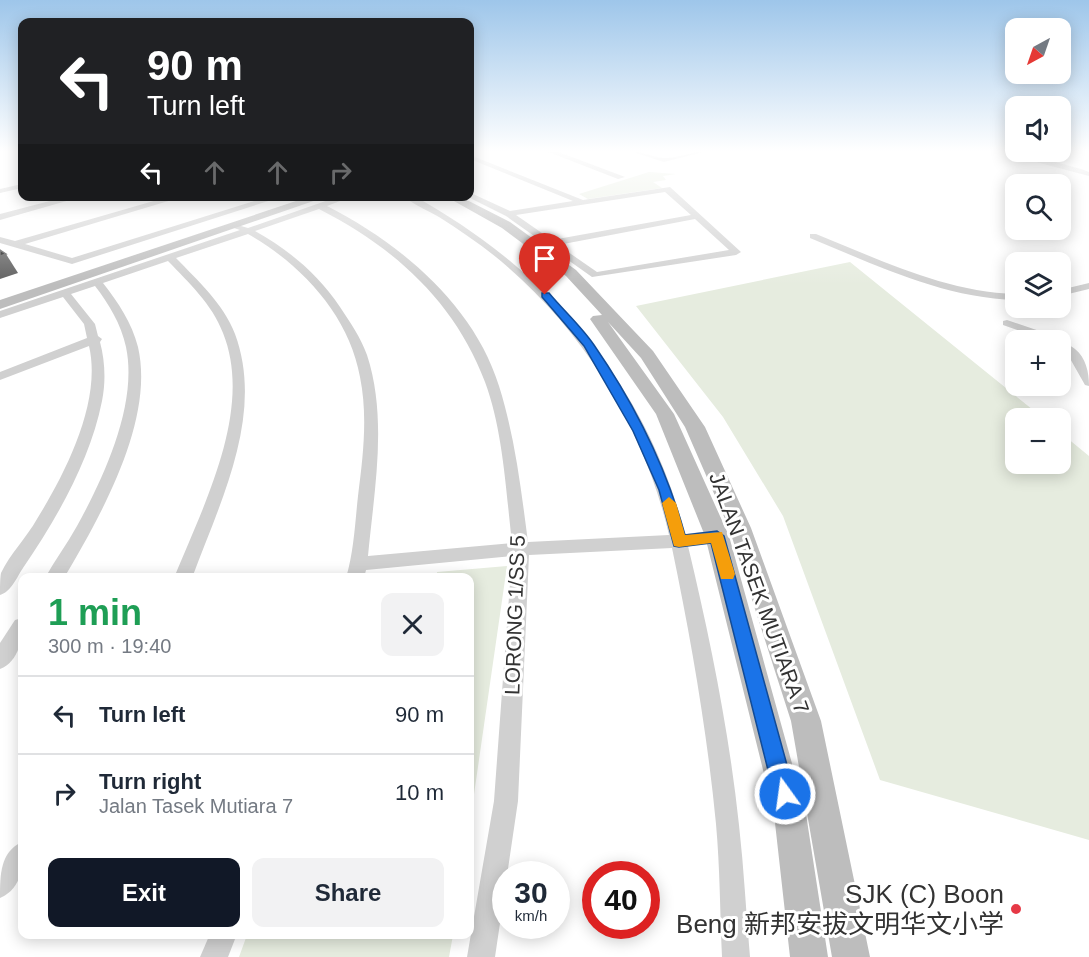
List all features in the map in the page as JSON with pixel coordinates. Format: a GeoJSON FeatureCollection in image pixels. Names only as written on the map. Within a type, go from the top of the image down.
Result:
{"type":"FeatureCollection","features":[{"type":"Feature","properties":{"kind":"street"},"geometry":{"type":"LineString","coordinates":[[567,196],[581,202]]}},
{"type":"Feature","properties":{"kind":"street"},"geometry":{"type":"LineString","coordinates":[[509,214],[623,196]]}},
{"type":"Feature","properties":{"kind":"street"},"geometry":{"type":"LineString","coordinates":[[474,198],[509,214],[553,243],[590,272],[601,275],[731,253],[736,250],[675,196]]}},
{"type":"Feature","properties":{"kind":"street"},"geometry":{"type":"LineString","coordinates":[[0,217],[61,201]]}},
{"type":"Feature","properties":{"kind":"street"},"geometry":{"type":"LineString","coordinates":[[16,244],[163,201]]}},
{"type":"Feature","properties":{"kind":"street"},"geometry":{"type":"LineString","coordinates":[[0,240],[66,261],[79,259],[266,201]]}},
{"type":"Feature","properties":{"kind":"street"},"geometry":{"type":"LineString","coordinates":[[0,296],[270,209],[312,201]]}},
{"type":"Feature","properties":{"kind":"street"},"geometry":{"type":"LineString","coordinates":[[0,315],[170,258],[314,201]]}},
{"type":"Feature","properties":{"kind":"street","name":"LORONG 1/SS 5"},"geometry":{"type":"LineString","coordinates":[[319,201],[405,260],[457,315],[475,345],[492,384],[509,455],[521,549],[506,801],[481,957]]}},
{"type":"Feature","properties":{"kind":"street"},"geometry":{"type":"LineString","coordinates":[[418,201],[446,216],[518,268],[564,314],[589,345],[640,431],[666,490],[702,650],[726,805],[735,957]]}},
{"type":"Feature","properties":{"kind":"street","name":"JALAN TASEK MUTIARA 7"},"geometry":{"type":"LineString","coordinates":[[444,201],[472,215],[540,261],[566,284],[603,324],[665,414],[717,536],[790,814],[809,957]]}},
{"type":"Feature","properties":{"kind":"street","name":"JALAN TASEK MUTIARA 7"},"geometry":{"type":"LineString","coordinates":[[460,201],[506,225],[571,273],[647,355],[695,427],[740,528],[806,721],[851,957]]}},
{"type":"Feature","properties":{"kind":"street"},"geometry":{"type":"LineString","coordinates":[[257,204],[270,209]]}},
{"type":"Feature","properties":{"kind":"street"},"geometry":{"type":"LineString","coordinates":[[553,243],[699,216]]}},
{"type":"Feature","properties":{"kind":"street"},"geometry":{"type":"LineString","coordinates":[[0,305],[243,228],[283,253],[315,281],[350,330],[362,357],[368,386],[370,440],[357,571],[521,549],[679,542],[717,536]]}},
{"type":"Feature","properties":{"kind":"street"},"geometry":{"type":"LineString","coordinates":[[813,236],[948,287],[978,295],[1005,296]]}},
{"type":"Feature","properties":{"kind":"street"},"geometry":{"type":"LineString","coordinates":[[170,258],[217,305],[230,332],[240,376],[238,413],[231,452],[185,573]]}},
{"type":"Feature","properties":{"kind":"street"},"geometry":{"type":"LineString","coordinates":[[57,573],[111,473],[131,405],[134,360],[126,328],[108,295],[97,282]]}},
{"type":"Feature","properties":{"kind":"street"},"geometry":{"type":"LineString","coordinates":[[1071,290],[1089,286]]}},
{"type":"Feature","properties":{"kind":"street"},"geometry":{"type":"LineString","coordinates":[[0,588],[35,539],[69,478],[88,428],[98,373],[96,339],[85,313],[65,293]]}},
{"type":"Feature","properties":{"kind":"street"},"geometry":{"type":"LineString","coordinates":[[1007,323],[1027,330]]}},
{"type":"Feature","properties":{"kind":"street"},"geometry":{"type":"LineString","coordinates":[[0,376],[96,339]]}},
{"type":"Feature","properties":{"kind":"street"},"geometry":{"type":"LineString","coordinates":[[1071,352],[1089,382]]}},
{"type":"Feature","properties":{"kind":"street"},"geometry":{"type":"LineString","coordinates":[[0,660],[18,632]]}},
{"type":"Feature","properties":{"kind":"street"},"geometry":{"type":"LineString","coordinates":[[0,885],[18,860]]}},
{"type":"Feature","properties":{"kind":"street"},"geometry":{"type":"LineString","coordinates":[[214,957],[222,939]]}},
{"type":"Feature","properties":{"kind":"shaded area"},"geometry":{"type":"Polygon","coordinates":[[[582,196],[610,196],[588,199],[582,196]]]}},
{"type":"Feature","properties":{"kind":"shaded area"},"geometry":{"type":"Polygon","coordinates":[[[850,262],[1005,387],[1005,396],[1016,396],[1031,408],[1005,408],[1005,474],[1071,474],[1071,441],[1089,456],[1089,840],[880,780],[783,516],[723,417],[636,306],[850,262]]]}},
{"type":"Feature","properties":{"kind":"shaded area"},"geometry":{"type":"Polygon","coordinates":[[[507,566],[474,794],[474,573],[437,572],[507,566]]]}},
{"type":"Feature","properties":{"kind":"shaded area"},"geometry":{"type":"Polygon","coordinates":[[[245,939],[452,939],[449,957],[239,957],[245,939]]]}},
{"type":"Feature","properties":{"kind":"slow traffic"},"geometry":{"type":"LineString","coordinates":[[669,503],[679,542],[717,536],[727,574]]}},
{"type":"Feature","properties":{"kind":"place","name":"SJK (C) Boon Beng 新邦安拔文明华文小学"},"geometry":{"type":"Point","coordinates":[1016,909]}},
{"type":"Feature","properties":{"kind":"route"},"geometry":{"type":"LineString","coordinates":[[545,295],[589,345],[614,383],[640,431],[666,490],[679,542],[717,536],[785,794]]}}]}
